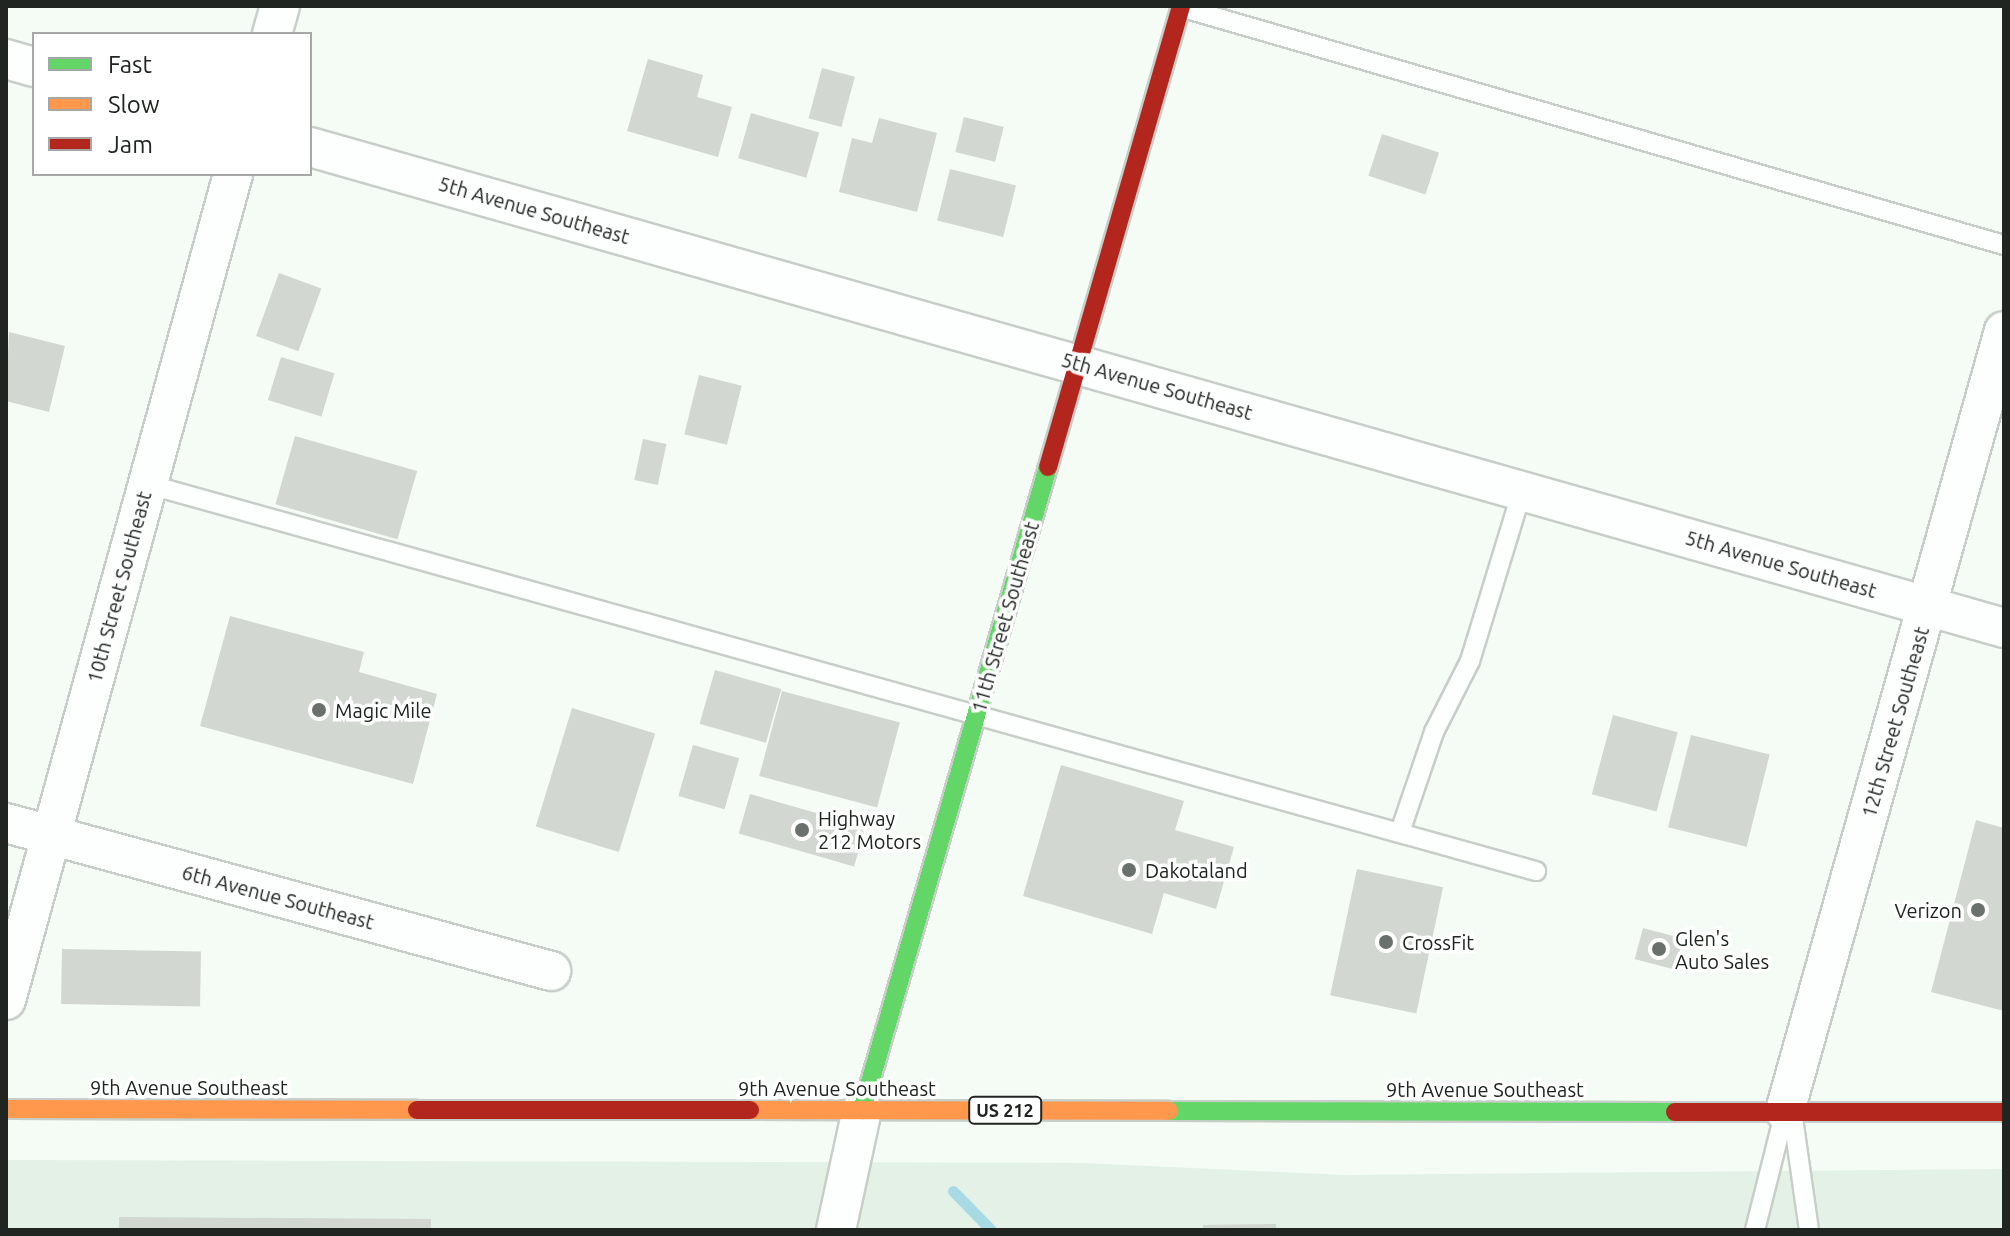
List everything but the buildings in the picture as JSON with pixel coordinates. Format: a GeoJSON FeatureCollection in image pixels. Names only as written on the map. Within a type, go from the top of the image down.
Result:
{"type":"FeatureCollection","features":[{"type":"Feature","properties":{"kind":"main road","name":"11th Street Southeast"},"geometry":{"type":"LineString","coordinates":[[862,1110],[1080,364],[1179,6]]}},
{"type":"Feature","properties":{"kind":"main road","name":"9th Avenue Southeast"},"geometry":{"type":"LineString","coordinates":[[6,1109],[2004,1112]]}},
{"type":"Feature","properties":{"kind":"street"},"geometry":{"type":"LineString","coordinates":[[273,32],[280,6]]}},
{"type":"Feature","properties":{"kind":"street"},"geometry":{"type":"LineString","coordinates":[[6,59],[32,66]]}},
{"type":"Feature","properties":{"kind":"street","name":"5th Avenue Southeast"},"geometry":{"type":"LineString","coordinates":[[312,148],[2004,628]]}},
{"type":"Feature","properties":{"kind":"street","name":"10th Street Southeast"},"geometry":{"type":"LineString","coordinates":[[6,1000],[232,176]]}},
{"type":"Feature","properties":{"kind":"street","name":"12th Street Southeast"},"geometry":{"type":"LineString","coordinates":[[1789,1111],[2004,331]]}},
{"type":"Feature","properties":{"kind":"street","name":"6th Avenue Southeast"},"geometry":{"type":"LineString","coordinates":[[6,823],[551,971]]}},
{"type":"Feature","properties":{"kind":"street","name":"11th Street Southeast"},"geometry":{"type":"LineString","coordinates":[[836,1230],[862,1110]]}},
{"type":"Feature","properties":{"kind":"lane"},"geometry":{"type":"LineString","coordinates":[[1179,6],[2004,245]]}},
{"type":"Feature","properties":{"kind":"lane"},"geometry":{"type":"LineString","coordinates":[[147,484],[978,711],[1536,871]]}},
{"type":"Feature","properties":{"kind":"lane"},"geometry":{"type":"LineString","coordinates":[[1400,832],[1491,602],[1522,491]]}},
{"type":"Feature","properties":{"kind":"lane"},"geometry":{"type":"LineString","coordinates":[[1755,1230],[1789,1111]]}},
{"type":"Feature","properties":{"kind":"lane"},"geometry":{"type":"LineString","coordinates":[[1789,1111],[1809,1230]]}},
{"type":"Feature","properties":{"kind":"shaded area"},"geometry":{"type":"Polygon","coordinates":[[[6,1160],[1083,1163],[1344,1175],[2004,1169],[2004,1230],[6,1230],[6,1160]]]}},
{"type":"Feature","properties":{"kind":"waterway"},"geometry":{"type":"LineString","coordinates":[[953,1191],[991,1230]]}},
{"type":"Feature","properties":{"kind":"traffic: fast"},"geometry":{"type":"LineString","coordinates":[[862,1110],[1048,467]]}},
{"type":"Feature","properties":{"kind":"traffic: fast"},"geometry":{"type":"LineString","coordinates":[[1169,1111],[1675,1112]]}},
{"type":"Feature","properties":{"kind":"traffic: slow"},"geometry":{"type":"LineString","coordinates":[[6,1109],[417,1110]]}},
{"type":"Feature","properties":{"kind":"traffic: slow"},"geometry":{"type":"LineString","coordinates":[[750,1110],[1169,1111]]}},
{"type":"Feature","properties":{"kind":"traffic: jam"},"geometry":{"type":"LineString","coordinates":[[1048,467],[1181,6]]}},
{"type":"Feature","properties":{"kind":"traffic: jam"},"geometry":{"type":"LineString","coordinates":[[417,1110],[750,1110]]}},
{"type":"Feature","properties":{"kind":"traffic: jam"},"geometry":{"type":"LineString","coordinates":[[1675,1112],[2004,1112]]}},
{"type":"Feature","properties":{"kind":"place","name":"Magic Mile"},"geometry":{"type":"Point","coordinates":[319,710]}},
{"type":"Feature","properties":{"kind":"place","name":"Highway 212 Motors"},"geometry":{"type":"Point","coordinates":[802,830]}},
{"type":"Feature","properties":{"kind":"place","name":"Dakotaland"},"geometry":{"type":"Point","coordinates":[1129,870]}},
{"type":"Feature","properties":{"kind":"place","name":"Verizon"},"geometry":{"type":"Point","coordinates":[1978,910]}},
{"type":"Feature","properties":{"kind":"place","name":"CrossFit"},"geometry":{"type":"Point","coordinates":[1386,942]}},
{"type":"Feature","properties":{"kind":"place","name":"Glen's Auto Sales"},"geometry":{"type":"Point","coordinates":[1659,949]}}]}
